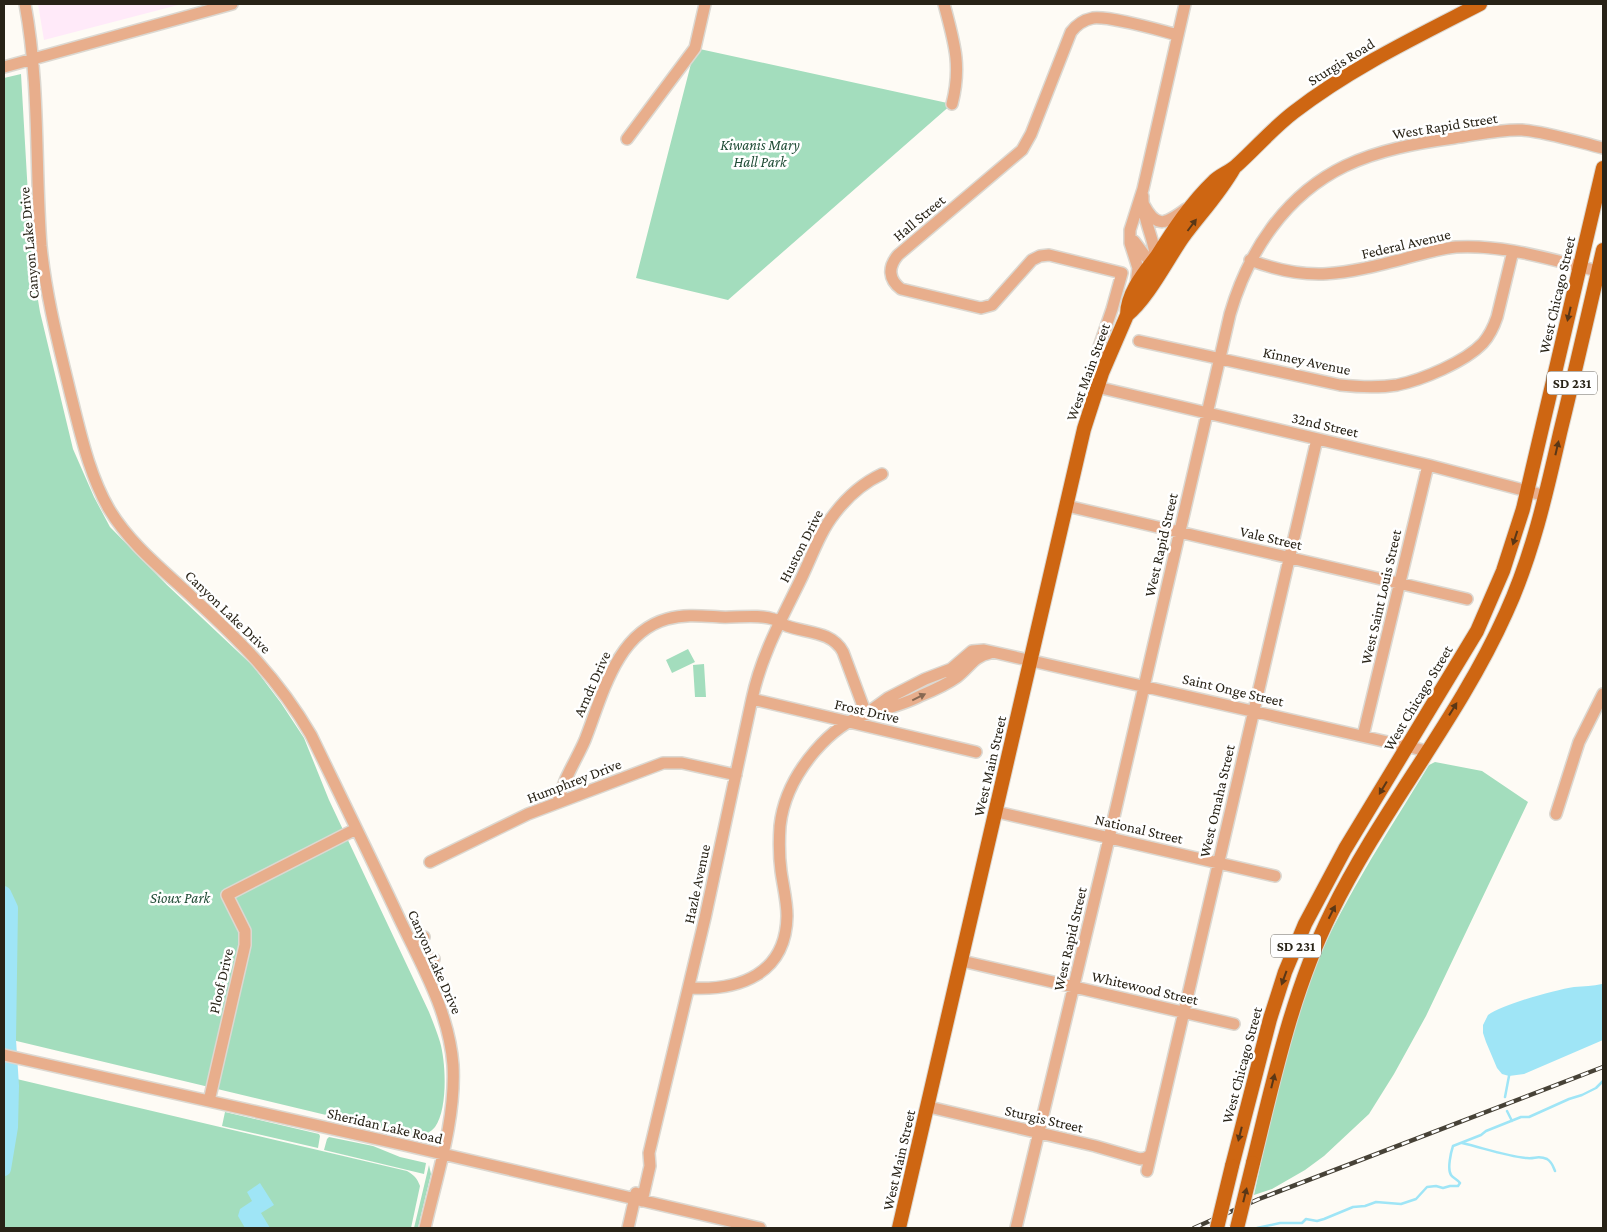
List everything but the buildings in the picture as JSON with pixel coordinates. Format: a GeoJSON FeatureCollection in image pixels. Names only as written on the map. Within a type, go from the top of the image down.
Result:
{"type":"FeatureCollection","features":[{"type":"Feature","properties":{"kind":"main road","name":"Sturgis Road"},"geometry":{"type":"LineString","coordinates":[[1133,293],[1174,228],[1193,203],[1216,179],[1234,168],[1273,129],[1332,85],[1378,56],[1480,4]]}},
{"type":"Feature","properties":{"kind":"main road","name":"Sturgis Road"},"geometry":{"type":"LineString","coordinates":[[1130,312],[1192,224],[1224,186],[1234,168]]}},
{"type":"Feature","properties":{"kind":"main road","name":"West Chicago Street"},"geometry":{"type":"LineString","coordinates":[[1217,1228],[1270,1019],[1305,924],[1341,856],[1481,624],[1503,572],[1528,491],[1603,168]]}},
{"type":"Feature","properties":{"kind":"main road"},"geometry":{"type":"LineString","coordinates":[[1595,204],[1597,218],[1589,256],[1592,264],[1598,271]]}},
{"type":"Feature","properties":{"kind":"main road","name":"SD 231"},"geometry":{"type":"LineString","coordinates":[[1237,1228],[1252,1163],[1302,980],[1332,912],[1358,864],[1489,647],[1507,612],[1523,571],[1546,496],[1603,250]]}},
{"type":"Feature","properties":{"kind":"main road"},"geometry":{"type":"LineString","coordinates":[[1580,267],[1590,276],[1590,285],[1582,313],[1581,344]]}},
{"type":"Feature","properties":{"kind":"main road","name":"West Main Street"},"geometry":{"type":"LineString","coordinates":[[900,1228],[1068,506],[1084,429],[1108,357],[1130,312],[1127,305],[1133,293]]}},
{"type":"Feature","properties":{"kind":"main road"},"geometry":{"type":"LineString","coordinates":[[1546,413],[1545,446],[1536,480],[1538,488],[1546,496]]}},
{"type":"Feature","properties":{"kind":"main road"},"geometry":{"type":"LineString","coordinates":[[1523,571],[1536,509],[1536,502],[1528,491]]}},
{"type":"Feature","properties":{"kind":"main road"},"geometry":{"type":"LineString","coordinates":[[1427,751],[1425,746],[1428,727],[1465,663],[1481,624]]}},
{"type":"Feature","properties":{"kind":"main road"},"geometry":{"type":"LineString","coordinates":[[1358,864],[1373,826],[1409,765],[1408,746]]}},
{"type":"Feature","properties":{"kind":"street","name":"Canyon Lake Drive"},"geometry":{"type":"LineString","coordinates":[[25,4],[33,60],[40,226],[46,288],[82,438],[97,484],[116,520],[136,545],[243,645],[280,688],[311,735],[422,964],[443,1014],[452,1053],[452,1098],[442,1154],[425,1228]]}},
{"type":"Feature","properties":{"kind":"street"},"geometry":{"type":"LineString","coordinates":[[4,67],[232,4]]}},
{"type":"Feature","properties":{"kind":"street"},"geometry":{"type":"LineString","coordinates":[[627,139],[695,48],[705,4]]}},
{"type":"Feature","properties":{"kind":"street"},"geometry":{"type":"LineString","coordinates":[[944,4],[958,65],[952,104]]}},
{"type":"Feature","properties":{"kind":"street","name":"West Main Street"},"geometry":{"type":"LineString","coordinates":[[1133,293],[1138,268],[1130,243],[1130,230],[1143,190],[1185,4]]}},
{"type":"Feature","properties":{"kind":"street","name":"Hall Street"},"geometry":{"type":"LineString","coordinates":[[1108,357],[1100,354],[1098,351],[1122,272],[1049,255],[1035,258],[992,305],[985,308],[901,289],[891,277],[891,266],[898,255],[1022,150],[1067,40],[1076,26],[1085,20],[1100,18],[1178,35]]}},
{"type":"Feature","properties":{"kind":"street","name":"West Rapid Street"},"geometry":{"type":"LineString","coordinates":[[1016,1228],[1234,299],[1250,260],[1276,222],[1306,192],[1338,170],[1375,155],[1420,143],[1520,130],[1603,148]]}},
{"type":"Feature","properties":{"kind":"street","name":"West Main Street"},"geometry":{"type":"LineString","coordinates":[[1130,312],[1155,267],[1156,257],[1145,222],[1143,190]]}},
{"type":"Feature","properties":{"kind":"street"},"geometry":{"type":"LineString","coordinates":[[1143,202],[1153,218],[1163,222],[1174,218],[1193,203]]}},
{"type":"Feature","properties":{"kind":"street"},"geometry":{"type":"LineString","coordinates":[[1130,230],[1134,241],[1146,257],[1156,257],[1172,253]]}},
{"type":"Feature","properties":{"kind":"street","name":"Federal Avenue"},"geometry":{"type":"LineString","coordinates":[[1250,260],[1292,272],[1330,275],[1356,271],[1452,248],[1477,246],[1513,251],[1598,271]]}},
{"type":"Feature","properties":{"kind":"street","name":"Kinney Avenue"},"geometry":{"type":"LineString","coordinates":[[1139,341],[1351,386],[1391,386],[1423,377],[1448,366],[1476,349],[1489,336],[1494,327],[1500,306],[1513,251]]}},
{"type":"Feature","properties":{"kind":"street"},"geometry":{"type":"LineString","coordinates":[[1112,309],[1130,312]]}},
{"type":"Feature","properties":{"kind":"street","name":"32nd Street"},"geometry":{"type":"LineString","coordinates":[[1097,387],[1428,465],[1546,496]]}},
{"type":"Feature","properties":{"kind":"street","name":"West Omaha Street"},"geometry":{"type":"LineString","coordinates":[[1147,1171],[1317,439]]}},
{"type":"Feature","properties":{"kind":"street","name":"West Saint Louis Street"},"geometry":{"type":"LineString","coordinates":[[1363,736],[1428,465]]}},
{"type":"Feature","properties":{"kind":"street","name":"Huston Drive"},"geometry":{"type":"LineString","coordinates":[[780,622],[833,514],[860,486],[882,474]]}},
{"type":"Feature","properties":{"kind":"street","name":"Vale Street"},"geometry":{"type":"LineString","coordinates":[[1068,506],[1467,599]]}},
{"type":"Feature","properties":{"kind":"street","name":"Arndt Drive"},"geometry":{"type":"LineString","coordinates":[[558,802],[566,776],[582,747],[616,664],[626,648],[642,632],[660,621],[683,616],[763,617],[835,641],[843,652],[866,714]]}},
{"type":"Feature","properties":{"kind":"street","name":"Hazle Avenue"},"geometry":{"type":"LineString","coordinates":[[628,1228],[638,1200],[643,1164],[649,1154],[689,988],[752,699],[761,664],[780,622]]}},
{"type":"Feature","properties":{"kind":"street","name":"Saint Onge Street"},"geometry":{"type":"LineString","coordinates":[[866,714],[906,704],[955,679],[977,657],[996,652],[1427,751]]}},
{"type":"Feature","properties":{"kind":"street"},"geometry":{"type":"LineString","coordinates":[[1556,814],[1579,742],[1603,694]]}},
{"type":"Feature","properties":{"kind":"street","name":"Frost Drive"},"geometry":{"type":"LineString","coordinates":[[752,699],[976,752]]}},
{"type":"Feature","properties":{"kind":"street"},"geometry":{"type":"LineString","coordinates":[[689,988],[709,988],[740,982],[761,973],[774,960],[782,943],[786,925],[786,906],[779,850],[781,824],[786,802],[795,781],[815,751],[832,734],[866,714]]}},
{"type":"Feature","properties":{"kind":"street","name":"Humphrey Drive"},"geometry":{"type":"LineString","coordinates":[[430,862],[528,814],[667,762],[682,762],[736,775]]}},
{"type":"Feature","properties":{"kind":"street","name":"National Street"},"geometry":{"type":"LineString","coordinates":[[997,812],[1276,876]]}},
{"type":"Feature","properties":{"kind":"street","name":"Ploof Drive"},"geometry":{"type":"LineString","coordinates":[[209,1102],[245,945],[245,931],[227,895],[356,829]]}},
{"type":"Feature","properties":{"kind":"street"},"geometry":{"type":"LineString","coordinates":[[411,942],[424,937]]}},
{"type":"Feature","properties":{"kind":"street"},"geometry":{"type":"LineString","coordinates":[[422,964],[434,959]]}},
{"type":"Feature","properties":{"kind":"street","name":"Whitewood Street"},"geometry":{"type":"LineString","coordinates":[[962,961],[1234,1024]]}},
{"type":"Feature","properties":{"kind":"street","name":"Sheridan Lake Road"},"geometry":{"type":"LineString","coordinates":[[4,1055],[760,1228]]}},
{"type":"Feature","properties":{"kind":"street","name":"Sturgis Street"},"geometry":{"type":"LineString","coordinates":[[928,1107],[1140,1159],[1146,1158],[1151,1154]]}},
{"type":"Feature","properties":{"kind":"shaded area"},"geometry":{"type":"Polygon","coordinates":[[[38,4],[182,4],[44,40],[38,4]]]}},
{"type":"Feature","properties":{"kind":"green space","name":"Kiwanis Mary Hall Park"},"geometry":{"type":"Polygon","coordinates":[[[695,48],[952,104],[728,300],[636,278],[695,48]]]}},
{"type":"Feature","properties":{"kind":"green space","name":"Sioux Park"},"geometry":{"type":"Polygon","coordinates":[[[21,74],[32,264],[40,312],[73,449],[94,497],[110,527],[167,585],[253,666],[304,738],[329,800],[429,1012],[440,1042],[444,1061],[445,1085],[442,1109],[435,1127],[418,1137],[4,1038],[4,78],[21,74]]]}},
{"type":"Feature","properties":{"kind":"green space"},"geometry":{"type":"Polygon","coordinates":[[[688,649],[695,662],[672,673],[666,660],[688,649]]]}},
{"type":"Feature","properties":{"kind":"green space"},"geometry":{"type":"Polygon","coordinates":[[[704,664],[706,697],[695,697],[693,665],[704,664]]]}},
{"type":"Feature","properties":{"kind":"green space"},"geometry":{"type":"Polygon","coordinates":[[[1435,762],[1482,771],[1528,802],[1426,1016],[1369,1114],[1324,1156],[1305,1170],[1272,1189],[1254,1195],[1277,1088],[1291,1036],[1308,984],[1320,955],[1364,872],[1429,765],[1435,762]]]}},
{"type":"Feature","properties":{"kind":"green space"},"geometry":{"type":"Polygon","coordinates":[[[4,1076],[407,1171],[415,1177],[420,1186],[411,1228],[4,1228],[4,1076]]]}},
{"type":"Feature","properties":{"kind":"green space"},"geometry":{"type":"Polygon","coordinates":[[[225,1112],[319,1134],[318,1148],[222,1126],[225,1112]]]}},
{"type":"Feature","properties":{"kind":"green space"},"geometry":{"type":"Polygon","coordinates":[[[329,1137],[373,1146],[400,1157],[426,1163],[424,1174],[324,1150],[329,1137]]]}},
{"type":"Feature","properties":{"kind":"green space"},"geometry":{"type":"Polygon","coordinates":[[[429,1165],[431,1174],[418,1228],[414,1228],[429,1165]]]}},
{"type":"Feature","properties":{"kind":"water"},"geometry":{"type":"Polygon","coordinates":[[[1603,984],[1603,1040],[1524,1074],[1509,1076],[1502,1074],[1497,1068],[1483,1033],[1483,1025],[1488,1015],[1505,1006],[1542,994],[1574,987],[1603,984]]]}},
{"type":"Feature","properties":{"kind":"water"},"geometry":{"type":"Polygon","coordinates":[[[260,1183],[274,1205],[261,1213],[270,1228],[245,1228],[238,1216],[240,1209],[252,1201],[247,1192],[260,1183]]]}},
{"type":"Feature","properties":{"kind":"waterway"},"geometry":{"type":"LineString","coordinates":[[4,893],[11,908],[9,1040],[12,1086],[11,1127],[4,1169]]}},
{"type":"Feature","properties":{"kind":"waterway"},"geometry":{"type":"LineString","coordinates":[[1505,1097],[1509,1076]]}},
{"type":"Feature","properties":{"kind":"waterway"},"geometry":{"type":"LineString","coordinates":[[1257,1228],[1280,1223],[1302,1223],[1306,1219],[1317,1221],[1353,1207],[1365,1206],[1376,1202],[1401,1204],[1416,1199],[1427,1187],[1436,1186],[1443,1188],[1458,1186],[1460,1183],[1451,1175],[1449,1169],[1453,1146],[1521,1117],[1529,1117],[1582,1095],[1596,1088],[1603,1081]]}},
{"type":"Feature","properties":{"kind":"waterway"},"geometry":{"type":"LineString","coordinates":[[1507,1111],[1512,1121]]}},
{"type":"Feature","properties":{"kind":"waterway"},"geometry":{"type":"LineString","coordinates":[[1462,1143],[1511,1156],[1544,1158],[1550,1161],[1555,1171]]}},
{"type":"Feature","properties":{"kind":"railway"},"geometry":{"type":"LineString","coordinates":[[1194,1228],[1259,1199],[1603,1067]]}}]}
